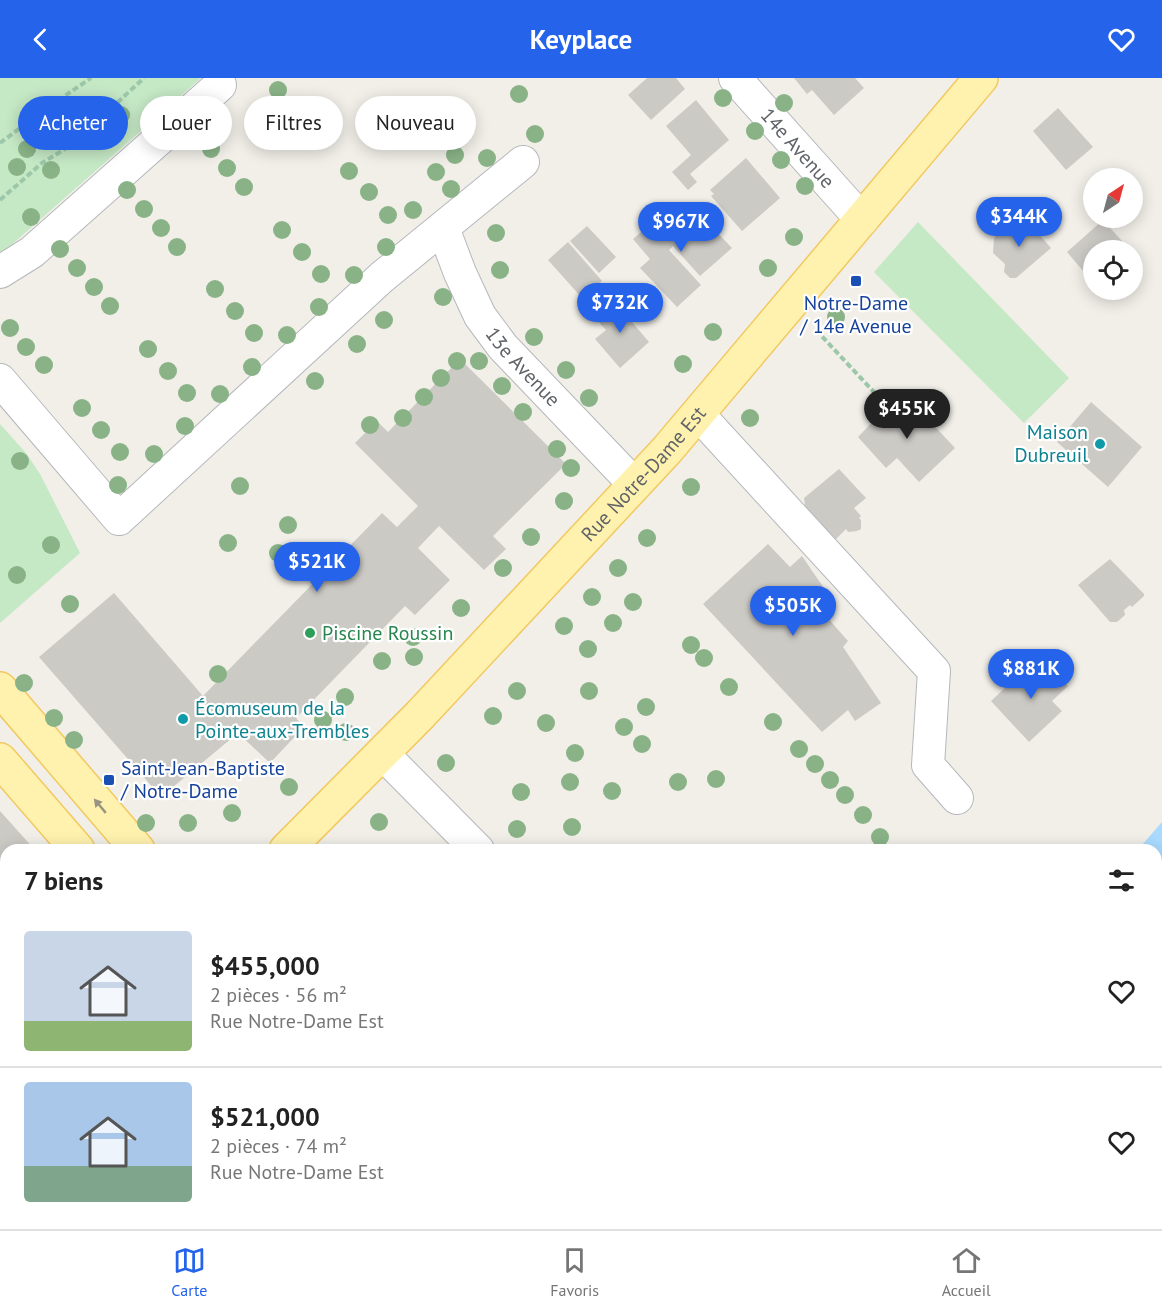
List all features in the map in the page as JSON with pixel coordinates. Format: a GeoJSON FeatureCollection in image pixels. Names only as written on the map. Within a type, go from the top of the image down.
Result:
{"type":"FeatureCollection","features":[{"type":"Feature","properties":{"kind":"main road","name":"Rue Notre-Dame Est"},"geometry":{"type":"LineString","coordinates":[[292,844],[526,603],[699,415],[981,78]]}},
{"type":"Feature","properties":{"kind":"main road"},"geometry":{"type":"LineString","coordinates":[[0,688],[133,844]]}},
{"type":"Feature","properties":{"kind":"main road"},"geometry":{"type":"LineString","coordinates":[[0,760],[73,844]]}},
{"type":"Feature","properties":{"kind":"street","name":"14e Avenue"},"geometry":{"type":"LineString","coordinates":[[735,78],[862,220]]}},
{"type":"Feature","properties":{"kind":"street"},"geometry":{"type":"LineString","coordinates":[[0,272],[32,252],[220,85]]}},
{"type":"Feature","properties":{"kind":"street"},"geometry":{"type":"LineString","coordinates":[[0,380],[119,519],[382,277],[523,162]]}},
{"type":"Feature","properties":{"kind":"street","name":"13e Avenue"},"geometry":{"type":"LineString","coordinates":[[442,228],[480,316],[503,347],[635,484]]}},
{"type":"Feature","properties":{"kind":"street"},"geometry":{"type":"LineString","coordinates":[[699,415],[934,671],[928,765],[957,798]]}},
{"type":"Feature","properties":{"kind":"street"},"geometry":{"type":"LineString","coordinates":[[382,753],[472,844]]}},
{"type":"Feature","properties":{"kind":"path"},"geometry":{"type":"LineString","coordinates":[[0,143],[91,78]]}},
{"type":"Feature","properties":{"kind":"path"},"geometry":{"type":"LineString","coordinates":[[0,200],[42,163],[70,146],[144,78]]}},
{"type":"Feature","properties":{"kind":"path"},"geometry":{"type":"LineString","coordinates":[[816,330],[886,405]]}},
{"type":"Feature","properties":{"kind":"green space"},"geometry":{"type":"Polygon","coordinates":[[[0,78],[201,78],[181,96],[140,96],[140,132],[128,142],[128,96],[18,96],[18,150],[119,150],[0,255],[0,78]]]}},
{"type":"Feature","properties":{"kind":"green space"},"geometry":{"type":"Polygon","coordinates":[[[918,222],[1069,378],[1024,423],[874,272],[918,222]]]}},
{"type":"Feature","properties":{"kind":"green space"},"geometry":{"type":"Polygon","coordinates":[[[0,424],[26,453],[40,474],[80,553],[0,623],[0,424]]]}},
{"type":"Feature","properties":{"kind":"water"},"geometry":{"type":"Polygon","coordinates":[[[1162,822],[1162,844],[1143,844],[1162,822]]]}},
{"type":"Feature","properties":{"kind":"building"},"geometry":{"type":"Polygon","coordinates":[[[647,78],[676,78],[685,89],[651,120],[628,95],[647,78]]]}},
{"type":"Feature","properties":{"kind":"building"},"geometry":{"type":"Polygon","coordinates":[[[794,78],[855,78],[864,88],[834,115],[812,90],[807,94],[794,78]]]}},
{"type":"Feature","properties":{"kind":"building"},"geometry":{"type":"Polygon","coordinates":[[[696,100],[729,140],[690,174],[697,182],[688,190],[672,172],[691,155],[666,126],[696,100]]]}},
{"type":"Feature","properties":{"kind":"building"},"geometry":{"type":"Polygon","coordinates":[[[1058,108],[1093,147],[1066,170],[1033,131],[1058,108]]]}},
{"type":"Feature","properties":{"kind":"building"},"geometry":{"type":"Polygon","coordinates":[[[746,158],[780,198],[742,231],[711,196],[714,194],[710,190],[746,158]]]}},
{"type":"Feature","properties":{"kind":"building"},"geometry":{"type":"Polygon","coordinates":[[[704,207],[716,220],[710,225],[732,248],[700,276],[673,246],[669,250],[701,285],[677,307],[640,268],[650,259],[633,239],[652,223],[657,229],[667,220],[673,226],[686,214],[690,218],[704,207]]]}},
{"type":"Feature","properties":{"kind":"building"},"geometry":{"type":"Polygon","coordinates":[[[1024,217],[1051,248],[1016,278],[1010,278],[1004,272],[1005,264],[993,253],[994,238],[1008,225],[1011,228],[1024,217]]]}},
{"type":"Feature","properties":{"kind":"building"},"geometry":{"type":"Polygon","coordinates":[[[587,226],[616,257],[599,273],[570,241],[587,226]]]}},
{"type":"Feature","properties":{"kind":"building"},"geometry":{"type":"Polygon","coordinates":[[[1094,228],[1110,228],[1121,240],[1083,240],[1083,271],[1067,252],[1094,228]]]}},
{"type":"Feature","properties":{"kind":"building"},"geometry":{"type":"Polygon","coordinates":[[[568,242],[602,281],[582,298],[548,260],[568,242]]]}},
{"type":"Feature","properties":{"kind":"building"},"geometry":{"type":"Polygon","coordinates":[[[621,297],[632,310],[626,315],[649,342],[620,368],[595,339],[606,330],[596,319],[621,297]]]}},
{"type":"Feature","properties":{"kind":"building"},"geometry":{"type":"Polygon","coordinates":[[[460,359],[566,464],[493,536],[506,549],[484,570],[439,526],[418,548],[450,580],[415,615],[405,606],[296,718],[304,727],[270,763],[238,733],[161,797],[39,657],[114,593],[203,696],[382,513],[397,527],[418,506],[355,443],[377,421],[388,432],[460,359]]]}},
{"type":"Feature","properties":{"kind":"building"},"geometry":{"type":"Polygon","coordinates":[[[910,400],[955,448],[919,482],[897,458],[886,468],[858,437],[881,413],[891,406],[897,412],[910,400]]]}},
{"type":"Feature","properties":{"kind":"building","name":"Maison Dubreuil"},"geometry":{"type":"Polygon","coordinates":[[[1091,402],[1142,447],[1108,487],[1057,442],[1091,402]]]}},
{"type":"Feature","properties":{"kind":"building"},"geometry":{"type":"Polygon","coordinates":[[[839,469],[866,498],[854,508],[861,516],[859,518],[861,529],[848,532],[846,529],[835,540],[805,506],[804,498],[839,469]]]}},
{"type":"Feature","properties":{"kind":"building"},"geometry":{"type":"Polygon","coordinates":[[[768,544],[790,567],[802,556],[830,597],[818,607],[848,641],[843,647],[881,703],[855,721],[848,710],[822,732],[703,604],[768,544]]]}},
{"type":"Feature","properties":{"kind":"building"},"geometry":{"type":"Polygon","coordinates":[[[1110,559],[1144,594],[1132,607],[1130,605],[1124,610],[1125,615],[1117,622],[1110,622],[1078,585],[1110,559]]]}},
{"type":"Feature","properties":{"kind":"building"},"geometry":{"type":"Polygon","coordinates":[[[1044,660],[1068,686],[1052,701],[1062,711],[1029,742],[991,701],[1024,670],[1028,675],[1044,660]]]}},
{"type":"Feature","properties":{"kind":"building"},"geometry":{"type":"Polygon","coordinates":[[[0,811],[30,844],[0,844],[0,811]]]}},
{"type":"Feature","properties":{"kind":"place","name":"Notre-Dame / 14e Avenue"},"geometry":{"type":"Point","coordinates":[856,281]}},
{"type":"Feature","properties":{"kind":"place","name":"Maison Dubreuil"},"geometry":{"type":"Point","coordinates":[1100,444]}},
{"type":"Feature","properties":{"kind":"place","name":"Piscine Roussin"},"geometry":{"type":"Point","coordinates":[310,633]}},
{"type":"Feature","properties":{"kind":"place","name":"Écomuseum de la Pointe-aux-Trembles"},"geometry":{"type":"Point","coordinates":[183,719]}},
{"type":"Feature","properties":{"kind":"place","name":"Saint-Jean-Baptiste / Notre-Dame"},"geometry":{"type":"Point","coordinates":[109,780]}}]}
